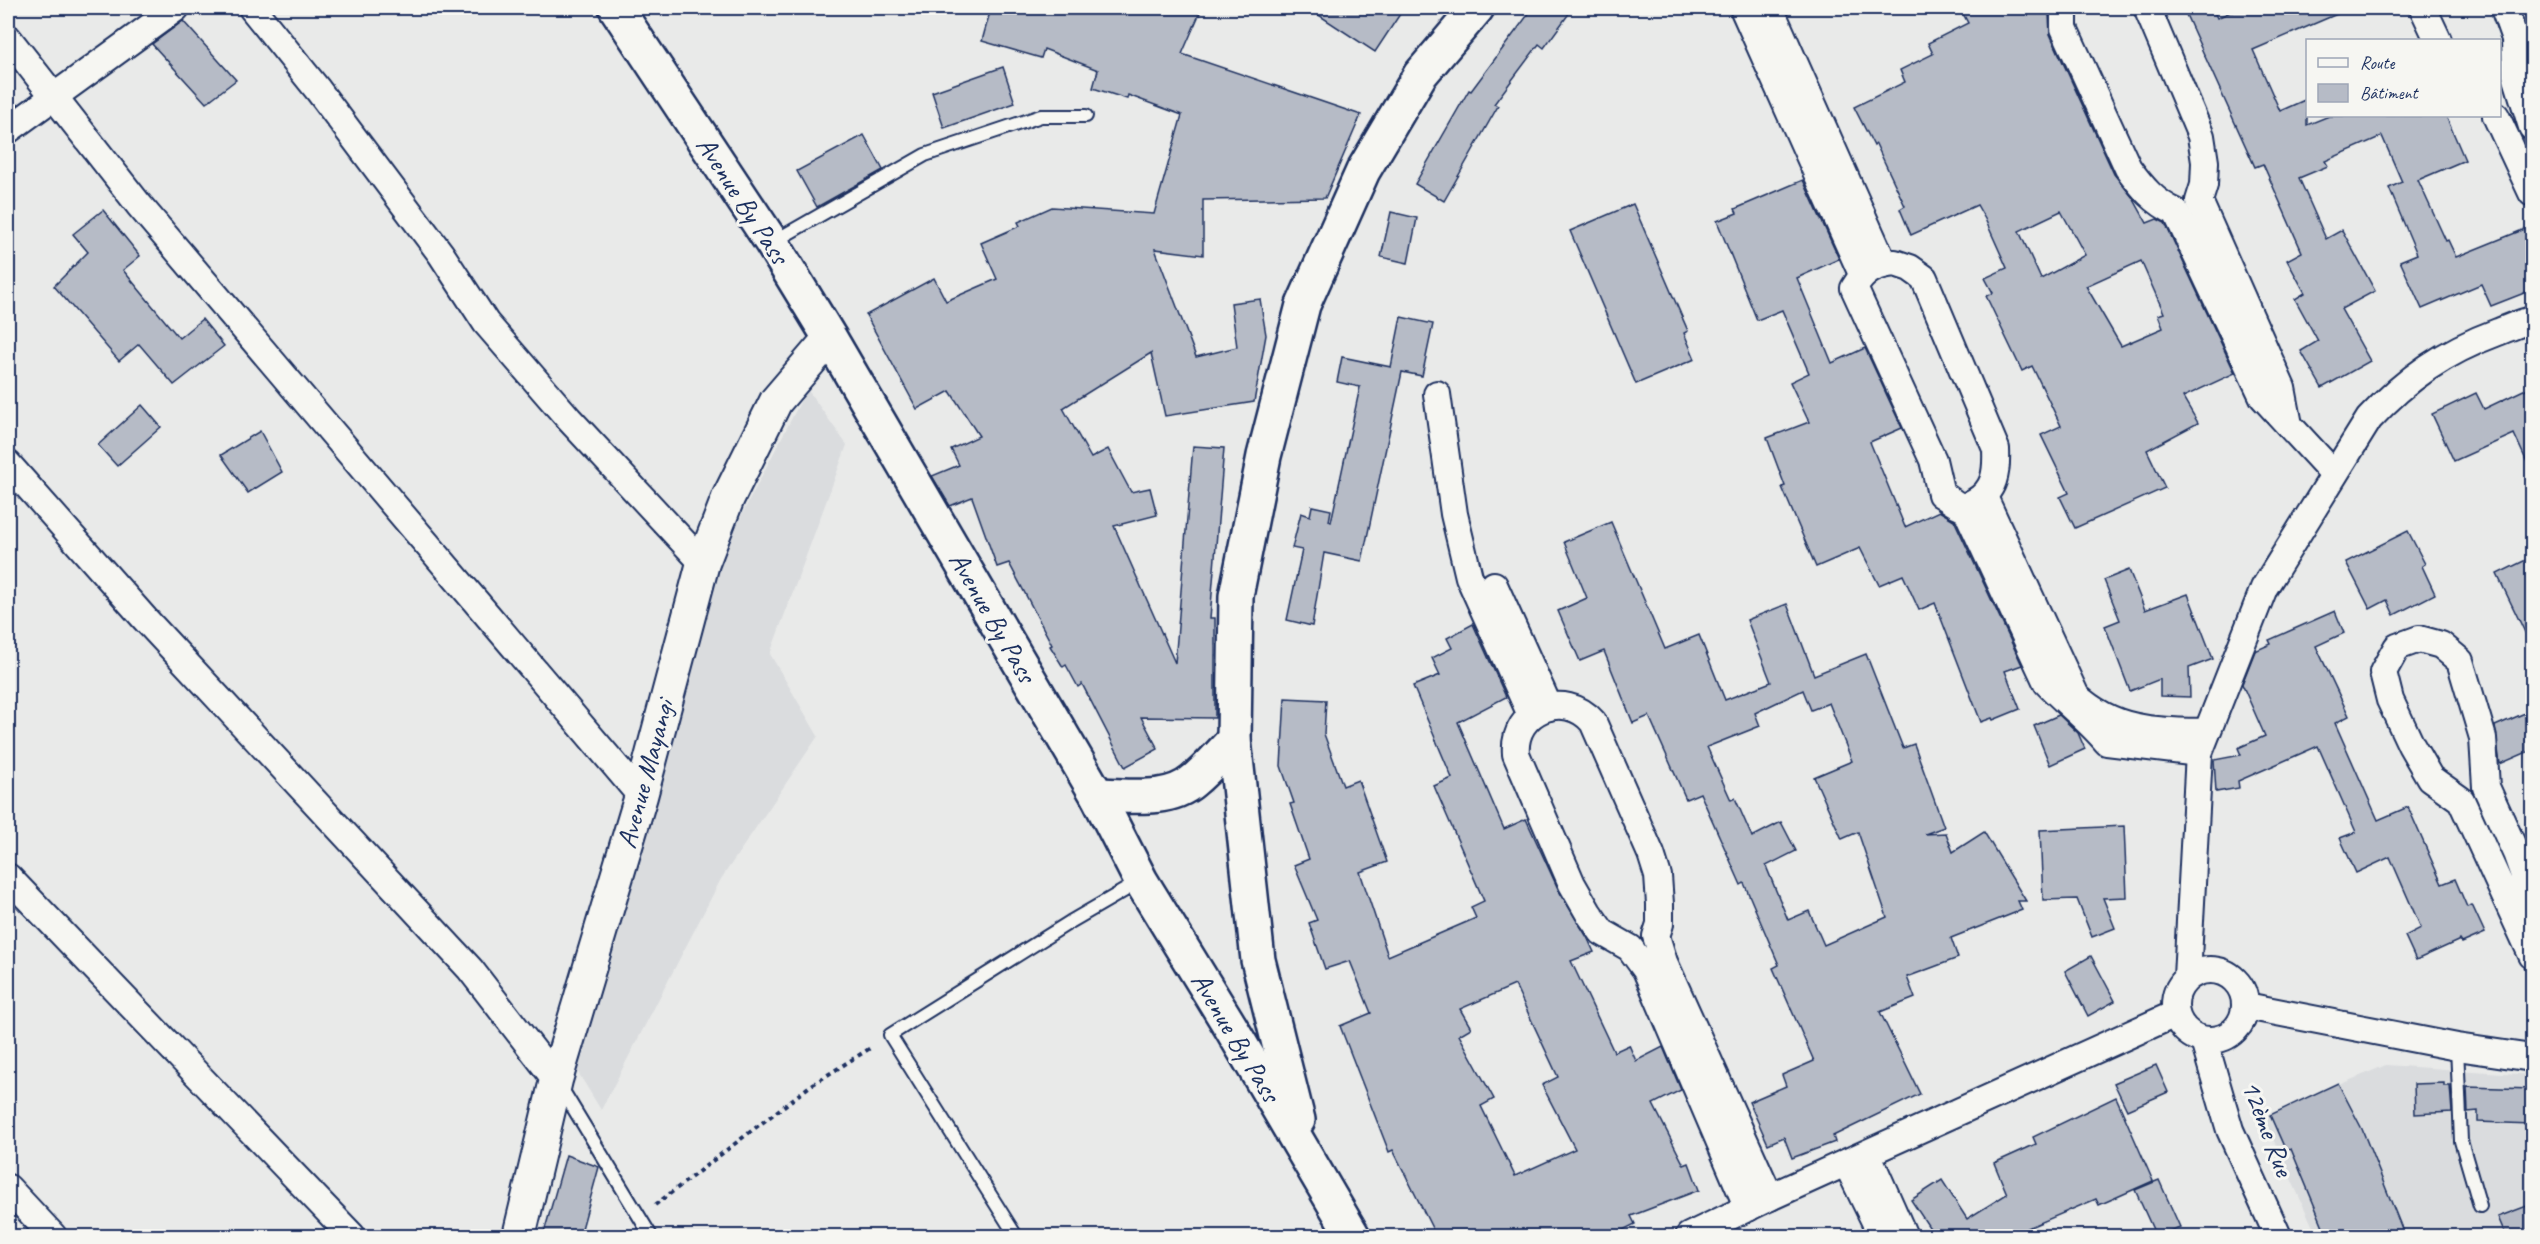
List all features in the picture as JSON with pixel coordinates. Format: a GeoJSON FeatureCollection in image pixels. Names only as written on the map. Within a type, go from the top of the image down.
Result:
{"type":"FeatureCollection","features":[{"type":"Feature","properties":{"kind":"highway","name":"Avenue By Pass"},"geometry":{"type":"LineString","coordinates":[[616,8],[772,243],[830,338],[1097,795],[1141,881],[1353,1236]]}},
{"type":"Feature","properties":{"kind":"highway"},"geometry":{"type":"LineString","coordinates":[[1307,1156],[1258,960],[1234,740],[1236,596],[1264,456],[1303,304],[1363,171],[1420,75],[1477,8]]}},
{"type":"Feature","properties":{"kind":"highway"},"geometry":{"type":"LineString","coordinates":[[1097,795],[1154,796],[1173,792],[1192,783],[1234,740]]}},
{"type":"Feature","properties":{"kind":"street"},"geometry":{"type":"LineString","coordinates":[[8,130],[176,8]]}},
{"type":"Feature","properties":{"kind":"street"},"geometry":{"type":"LineString","coordinates":[[252,8],[318,90],[441,254],[486,323],[569,419],[703,563]]}},
{"type":"Feature","properties":{"kind":"street"},"geometry":{"type":"LineString","coordinates":[[1743,8],[1873,269]]}},
{"type":"Feature","properties":{"kind":"street"},"geometry":{"type":"LineString","coordinates":[[1770,8],[1873,269]]}},
{"type":"Feature","properties":{"kind":"street"},"geometry":{"type":"LineString","coordinates":[[2064,8],[2064,28],[2128,168],[2142,188],[2160,205],[2188,206]]}},
{"type":"Feature","properties":{"kind":"street"},"geometry":{"type":"LineString","coordinates":[[2147,8],[2201,136],[2205,162],[2204,185],[2188,206]]}},
{"type":"Feature","properties":{"kind":"street"},"geometry":{"type":"LineString","coordinates":[[2423,8],[2438,39]]}},
{"type":"Feature","properties":{"kind":"street"},"geometry":{"type":"LineString","coordinates":[[2505,8],[2515,39],[2508,79],[2532,127]]}},
{"type":"Feature","properties":{"kind":"street"},"geometry":{"type":"LineString","coordinates":[[8,38],[139,205],[641,796]]}},
{"type":"Feature","properties":{"kind":"street"},"geometry":{"type":"LineString","coordinates":[[2496,117],[2532,193]]}},
{"type":"Feature","properties":{"kind":"street"},"geometry":{"type":"LineString","coordinates":[[2188,206],[2263,397],[2334,474]]}},
{"type":"Feature","properties":{"kind":"street"},"geometry":{"type":"LineString","coordinates":[[1895,263],[1910,268],[1924,278],[1929,289],[1996,449],[1991,489],[1975,502],[1959,506],[1941,494],[1933,460],[1854,288],[1873,269],[1895,263]]}},
{"type":"Feature","properties":{"kind":"street"},"geometry":{"type":"LineString","coordinates":[[2187,977],[2206,970],[2225,972],[2241,987],[2246,1006],[2240,1025],[2224,1038],[2204,1041],[2186,1031],[2175,1014],[2176,994],[2187,977],[2203,742],[2264,588],[2369,419],[2390,396],[2439,358],[2469,343],[2532,320]]}},
{"type":"Feature","properties":{"kind":"street","name":"Avenue Mayangi"},"geometry":{"type":"LineString","coordinates":[[519,1236],[556,1080],[641,796],[703,563],[728,498],[776,401],[830,338]]}},
{"type":"Feature","properties":{"kind":"street"},"geometry":{"type":"LineString","coordinates":[[1437,394],[1454,514],[1469,577],[1540,711]]}},
{"type":"Feature","properties":{"kind":"street"},"geometry":{"type":"LineString","coordinates":[[8,464],[153,628],[470,969],[556,1080]]}},
{"type":"Feature","properties":{"kind":"street"},"geometry":{"type":"LineString","coordinates":[[1975,502],[2047,683],[2067,704],[2089,720],[2107,742],[2203,742]]}},
{"type":"Feature","properties":{"kind":"street"},"geometry":{"type":"LineString","coordinates":[[1494,585],[1540,711]]}},
{"type":"Feature","properties":{"kind":"street"},"geometry":{"type":"LineString","coordinates":[[2532,898],[2516,853],[2486,787],[2483,738],[2460,661],[2441,645],[2419,639],[2397,647],[2383,672],[2390,700],[2411,745],[2430,778],[2461,800],[2532,955]]}},
{"type":"Feature","properties":{"kind":"street"},"geometry":{"type":"LineString","coordinates":[[1561,704],[1572,706],[1585,712],[1593,722],[1651,854],[1658,876],[1660,924],[1656,936],[1664,962],[1759,1203],[1646,970],[1630,948],[1602,932],[1587,912],[1572,884],[1516,754],[1515,741],[1519,729],[1540,711],[1561,704]]}},
{"type":"Feature","properties":{"kind":"street"},"geometry":{"type":"LineString","coordinates":[[2461,800],[2486,787]]}},
{"type":"Feature","properties":{"kind":"street"},"geometry":{"type":"LineString","coordinates":[[8,877],[352,1236]]}},
{"type":"Feature","properties":{"kind":"street"},"geometry":{"type":"LineString","coordinates":[[1630,948],[1656,936]]}},
{"type":"Feature","properties":{"kind":"street"},"geometry":{"type":"LineString","coordinates":[[2246,1006],[2457,1047],[2532,1058]]}},
{"type":"Feature","properties":{"kind":"street"},"geometry":{"type":"LineString","coordinates":[[1689,1236],[2175,1014]]}},
{"type":"Feature","properties":{"kind":"street","name":"12ème Rue"},"geometry":{"type":"LineString","coordinates":[[2204,1041],[2230,1130],[2278,1236]]}},
{"type":"Feature","properties":{"kind":"street"},"geometry":{"type":"LineString","coordinates":[[1857,1159],[1882,1236]]}},
{"type":"Feature","properties":{"kind":"street"},"geometry":{"type":"LineString","coordinates":[[1857,1159],[1904,1236]]}},
{"type":"Feature","properties":{"kind":"street"},"geometry":{"type":"LineString","coordinates":[[8,1188],[54,1236]]}},
{"type":"Feature","properties":{"kind":"lane"},"geometry":{"type":"LineString","coordinates":[[772,243],[925,155],[1041,116],[1086,116]]}},
{"type":"Feature","properties":{"kind":"lane"},"geometry":{"type":"LineString","coordinates":[[1016,1236],[890,1035],[1141,881]]}},
{"type":"Feature","properties":{"kind":"lane"},"geometry":{"type":"LineString","coordinates":[[2457,1047],[2461,1141],[2480,1206]]}},
{"type":"Feature","properties":{"kind":"lane"},"geometry":{"type":"LineString","coordinates":[[556,1080],[651,1236]]}},
{"type":"Feature","properties":{"kind":"path"},"geometry":{"type":"LineString","coordinates":[[640,1218],[716,1156],[810,1086],[890,1035]]}},
{"type":"Feature","properties":{"kind":"shaded area"},"geometry":{"type":"Polygon","coordinates":[[[807,389],[847,445],[770,654],[818,736],[721,879],[601,1110],[576,1069],[714,568],[807,389]]]}},
{"type":"Feature","properties":{"kind":"shaded area"},"geometry":{"type":"Polygon","coordinates":[[[2386,1065],[2532,1075],[2532,1236],[2317,1236],[2263,1117],[2386,1065]]]}},
{"type":"Feature","properties":{"kind":"building"},"geometry":{"type":"Polygon","coordinates":[[[991,8],[1202,8],[1182,54],[1361,115],[1325,198],[1203,200],[1203,255],[1155,249],[1196,357],[1237,347],[1231,303],[1260,299],[1266,335],[1254,402],[1165,416],[1151,353],[1063,408],[1091,458],[1108,449],[1131,492],[1150,488],[1157,515],[1114,526],[1175,663],[1193,446],[1224,448],[1210,618],[1215,618],[1215,718],[1141,717],[1158,749],[1125,767],[1082,684],[1078,687],[1066,665],[1063,667],[1050,646],[1052,645],[1009,563],[997,567],[972,497],[950,506],[932,476],[959,465],[951,449],[979,436],[950,391],[917,409],[866,315],[934,278],[946,301],[997,279],[981,243],[1020,226],[1018,222],[1052,207],[1154,214],[1182,115],[1128,95],[1127,99],[1093,88],[1098,70],[1044,49],[1041,58],[982,41],[991,8]]]}},
{"type":"Feature","properties":{"kind":"building"},"geometry":{"type":"Polygon","coordinates":[[[1308,8],[1404,8],[1375,52],[1308,8]]]}},
{"type":"Feature","properties":{"kind":"building"},"geometry":{"type":"Polygon","coordinates":[[[1533,8],[1573,8],[1544,48],[1539,44],[1494,104],[1498,106],[1444,201],[1415,184],[1469,90],[1471,91],[1533,8]]]}},
{"type":"Feature","properties":{"kind":"building"},"geometry":{"type":"Polygon","coordinates":[[[1960,8],[2045,8],[2049,15],[2050,34],[2114,174],[2133,198],[2147,223],[2157,219],[2165,223],[2235,373],[2183,397],[2198,423],[2147,450],[2165,488],[2075,528],[2060,497],[2069,493],[2041,435],[2061,426],[2032,366],[2022,371],[1986,296],[1993,293],[1985,278],[2007,268],[1985,219],[1977,205],[1911,235],[1900,209],[1905,206],[1876,144],[1874,146],[1854,107],[1905,82],[1900,70],[1933,54],[1928,43],[1968,23],[1960,8]],[[2061,211],[2019,231],[2041,279],[2085,255],[2061,211]],[[2141,261],[2086,286],[2121,346],[2163,328],[2158,315],[2164,313],[2141,261]]]}},
{"type":"Feature","properties":{"kind":"building"},"geometry":{"type":"Polygon","coordinates":[[[2183,8],[2212,8],[2217,18],[2239,8],[2351,8],[2253,50],[2280,111],[2306,99],[2307,125],[2327,117],[2446,117],[2465,160],[2418,180],[2446,241],[2448,240],[2456,257],[2525,229],[2532,245],[2532,290],[2491,306],[2481,284],[2422,309],[2400,261],[2417,254],[2389,188],[2402,182],[2382,136],[2325,161],[2328,166],[2299,178],[2326,239],[2342,230],[2375,291],[2341,309],[2370,361],[2322,388],[2301,351],[2318,341],[2295,299],[2305,293],[2287,260],[2302,252],[2263,164],[2255,167],[2183,8]]]}},
{"type":"Feature","properties":{"kind":"building"},"geometry":{"type":"Polygon","coordinates":[[[183,21],[236,80],[206,103],[152,44],[183,21]]]}},
{"type":"Feature","properties":{"kind":"building"},"geometry":{"type":"Polygon","coordinates":[[[1003,67],[1015,103],[944,128],[932,92],[1003,67]]]}},
{"type":"Feature","properties":{"kind":"building"},"geometry":{"type":"Polygon","coordinates":[[[864,135],[883,170],[817,207],[797,171],[864,135]]]}},
{"type":"Feature","properties":{"kind":"building"},"geometry":{"type":"Polygon","coordinates":[[[1803,180],[1839,259],[1797,278],[1832,363],[1865,348],[1902,428],[1870,442],[1905,527],[1939,511],[1954,520],[2022,665],[2005,671],[2020,709],[1993,720],[1992,718],[1981,722],[1935,603],[1919,610],[1903,575],[1879,585],[1860,548],[1816,567],[1782,487],[1785,486],[1767,438],[1809,422],[1790,382],[1809,373],[1782,310],[1757,320],[1717,221],[1737,213],[1735,209],[1803,180]]]}},
{"type":"Feature","properties":{"kind":"building"},"geometry":{"type":"Polygon","coordinates":[[[1633,204],[1688,331],[1684,333],[1695,359],[1636,384],[1570,231],[1633,204]]]}},
{"type":"Feature","properties":{"kind":"building"},"geometry":{"type":"Polygon","coordinates":[[[103,210],[140,256],[123,270],[179,338],[202,319],[224,346],[174,385],[139,344],[119,361],[54,286],[88,252],[73,234],[103,210]]]}},
{"type":"Feature","properties":{"kind":"building"},"geometry":{"type":"Polygon","coordinates":[[[1391,212],[1417,218],[1408,263],[1381,257],[1391,212]]]}},
{"type":"Feature","properties":{"kind":"building"},"geometry":{"type":"Polygon","coordinates":[[[1401,317],[1433,324],[1422,376],[1402,372],[1362,561],[1324,553],[1312,626],[1287,620],[1302,550],[1292,548],[1301,513],[1310,516],[1312,506],[1331,510],[1329,521],[1331,522],[1360,387],[1337,382],[1342,357],[1391,367],[1401,317]]]}},
{"type":"Feature","properties":{"kind":"building"},"geometry":{"type":"Polygon","coordinates":[[[2532,386],[2532,473],[2514,434],[2454,461],[2432,414],[2476,393],[2484,409],[2532,386]]]}},
{"type":"Feature","properties":{"kind":"building"},"geometry":{"type":"Polygon","coordinates":[[[142,405],[161,427],[117,466],[98,445],[142,405]]]}},
{"type":"Feature","properties":{"kind":"building"},"geometry":{"type":"Polygon","coordinates":[[[260,431],[282,472],[248,493],[221,455],[260,431]]]}},
{"type":"Feature","properties":{"kind":"building"},"geometry":{"type":"Polygon","coordinates":[[[1611,522],[1665,649],[1699,635],[1725,700],[1771,682],[1747,620],[1787,604],[1814,675],[1866,654],[1903,748],[1914,744],[1944,827],[1925,834],[1946,833],[1953,852],[1984,832],[2026,901],[2018,901],[2022,910],[1951,938],[1958,958],[1907,977],[1915,998],[1880,1012],[1920,1094],[1833,1136],[1835,1142],[1792,1158],[1784,1137],[1768,1144],[1749,1102],[1786,1086],[1782,1075],[1814,1061],[1773,968],[1779,965],[1744,883],[1741,885],[1700,793],[1686,799],[1649,716],[1633,723],[1604,651],[1580,661],[1558,611],[1587,598],[1564,542],[1611,522]],[[1803,690],[1755,713],[1760,726],[1707,747],[1731,800],[1735,798],[1752,837],[1781,822],[1796,851],[1766,866],[1788,920],[1809,911],[1824,945],[1887,917],[1858,832],[1842,839],[1814,777],[1852,761],[1829,703],[1811,710],[1803,690]]]}},
{"type":"Feature","properties":{"kind":"building"},"geometry":{"type":"Polygon","coordinates":[[[2408,531],[2425,564],[2422,566],[2435,594],[2394,615],[2387,600],[2370,609],[2346,562],[2408,531]]]}},
{"type":"Feature","properties":{"kind":"building"},"geometry":{"type":"Polygon","coordinates":[[[2532,557],[2532,647],[2497,574],[2532,557]]]}},
{"type":"Feature","properties":{"kind":"building"},"geometry":{"type":"Polygon","coordinates":[[[2129,570],[2145,610],[2188,594],[2213,659],[2189,668],[2190,697],[2160,696],[2160,679],[2130,691],[2105,626],[2120,620],[2104,580],[2129,570]]]}},
{"type":"Feature","properties":{"kind":"building"},"geometry":{"type":"Polygon","coordinates":[[[2335,611],[2344,633],[2316,646],[2349,716],[2335,723],[2378,820],[2408,807],[2442,884],[2455,879],[2467,907],[2472,905],[2485,933],[2462,943],[2460,940],[2416,960],[2405,936],[2421,928],[2390,857],[2356,873],[2340,838],[2356,832],[2318,746],[2238,781],[2239,788],[2216,792],[2214,760],[2241,755],[2238,748],[2265,736],[2242,684],[2255,651],[2271,644],[2269,640],[2335,611]]]}},
{"type":"Feature","properties":{"kind":"building"},"geometry":{"type":"Polygon","coordinates":[[[1473,624],[1506,697],[1458,722],[1504,829],[1526,819],[1559,891],[1587,937],[1594,952],[1571,961],[1614,1052],[1629,1045],[1636,1061],[1663,1047],[1681,1090],[1653,1104],[1684,1165],[1689,1163],[1699,1190],[1631,1216],[1635,1224],[1611,1236],[1436,1236],[1393,1150],[1389,1152],[1340,1026],[1371,1013],[1350,961],[1325,969],[1309,923],[1317,920],[1294,865],[1309,859],[1290,804],[1294,803],[1281,766],[1285,698],[1326,700],[1324,734],[1343,786],[1358,780],[1387,862],[1360,872],[1388,956],[1476,918],[1471,907],[1484,901],[1434,786],[1452,778],[1413,686],[1440,675],[1432,658],[1452,648],[1447,638],[1473,624]],[[1515,985],[1460,1009],[1471,1028],[1459,1035],[1494,1099],[1481,1106],[1515,1176],[1575,1149],[1542,1085],[1558,1077],[1515,985]]]}},
{"type":"Feature","properties":{"kind":"building"},"geometry":{"type":"Polygon","coordinates":[[[2532,710],[2532,750],[2500,764],[2495,726],[2532,710]]]}},
{"type":"Feature","properties":{"kind":"building"},"geometry":{"type":"Polygon","coordinates":[[[2059,715],[2078,733],[2085,749],[2050,765],[2034,726],[2059,715]]]}},
{"type":"Feature","properties":{"kind":"building"},"geometry":{"type":"Polygon","coordinates":[[[2124,826],[2127,897],[2103,898],[2115,928],[2092,937],[2077,899],[2043,900],[2040,830],[2124,826]]]}},
{"type":"Feature","properties":{"kind":"building"},"geometry":{"type":"Polygon","coordinates":[[[2091,956],[2115,1001],[2088,1016],[2065,971],[2091,956]]]}},
{"type":"Feature","properties":{"kind":"building"},"geometry":{"type":"Polygon","coordinates":[[[2156,1065],[2168,1092],[2127,1110],[2114,1083],[2156,1065]]]}},
{"type":"Feature","properties":{"kind":"building"},"geometry":{"type":"Polygon","coordinates":[[[2338,1083],[2362,1129],[2405,1236],[2327,1236],[2291,1149],[2286,1151],[2270,1115],[2338,1083]]]}},
{"type":"Feature","properties":{"kind":"building"},"geometry":{"type":"Polygon","coordinates":[[[2444,1083],[2444,1086],[2450,1086],[2452,1112],[2415,1114],[2414,1084],[2444,1083]]]}},
{"type":"Feature","properties":{"kind":"building"},"geometry":{"type":"Polygon","coordinates":[[[2467,1087],[2532,1089],[2532,1124],[2478,1122],[2478,1111],[2468,1112],[2467,1087]]]}},
{"type":"Feature","properties":{"kind":"building"},"geometry":{"type":"Polygon","coordinates":[[[2116,1097],[2153,1181],[2099,1205],[2096,1199],[2009,1236],[1935,1236],[1911,1200],[1942,1180],[1967,1219],[2007,1194],[1994,1163],[2036,1144],[2033,1137],[2116,1097]]]}},
{"type":"Feature","properties":{"kind":"building"},"geometry":{"type":"Polygon","coordinates":[[[566,1155],[599,1167],[580,1236],[543,1236],[566,1155]]]}},
{"type":"Feature","properties":{"kind":"building"},"geometry":{"type":"Polygon","coordinates":[[[2159,1180],[2180,1227],[2156,1236],[2135,1190],[2159,1180]]]}},
{"type":"Feature","properties":{"kind":"building"},"geometry":{"type":"Polygon","coordinates":[[[2532,1204],[2532,1236],[2506,1236],[2498,1217],[2532,1204]]]}}]}
